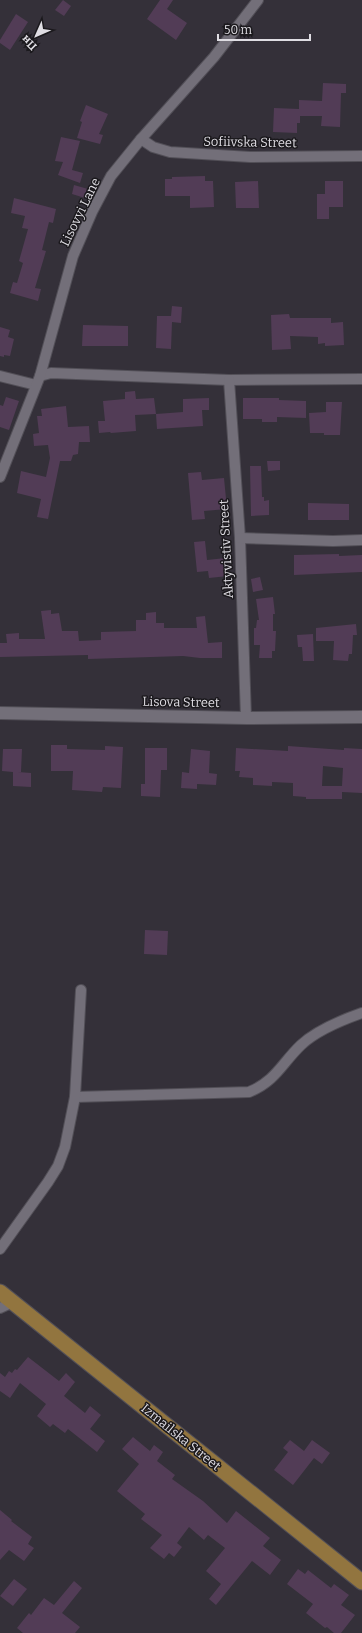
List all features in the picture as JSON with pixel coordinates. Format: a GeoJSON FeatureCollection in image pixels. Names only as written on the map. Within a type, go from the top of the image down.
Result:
{"type":"FeatureCollection","features":[{"type":"Feature","properties":{"kind":"main road","name":"Izmailska Street"},"geometry":{"type":"LineString","coordinates":[[0,1292],[6,1305],[362,1582]]}},
{"type":"Feature","properties":{"kind":"street","name":"Lisovyi Lane"},"geometry":{"type":"LineString","coordinates":[[0,477],[38,380],[73,256],[92,212],[111,176],[141,139],[214,57],[258,0]]}},
{"type":"Feature","properties":{"kind":"street","name":"Sofiivska Street"},"geometry":{"type":"LineString","coordinates":[[141,139],[153,148],[170,152],[250,157],[362,156]]}},
{"type":"Feature","properties":{"kind":"street"},"geometry":{"type":"LineString","coordinates":[[0,376],[38,380],[51,373],[229,380],[362,379]]}},
{"type":"Feature","properties":{"kind":"street","name":"Aktyvistiv Street"},"geometry":{"type":"LineString","coordinates":[[229,380],[240,538],[246,718]]}},
{"type":"Feature","properties":{"kind":"street"},"geometry":{"type":"LineString","coordinates":[[240,538],[333,541],[362,540]]}},
{"type":"Feature","properties":{"kind":"street","name":"Lisova Street"},"geometry":{"type":"LineString","coordinates":[[0,713],[246,718],[362,717]]}},
{"type":"Feature","properties":{"kind":"street"},"geometry":{"type":"LineString","coordinates":[[0,1249],[58,1166],[65,1147],[75,1097],[81,990]]}},
{"type":"Feature","properties":{"kind":"street"},"geometry":{"type":"LineString","coordinates":[[75,1097],[249,1092],[261,1087],[273,1078],[302,1045],[314,1035],[362,1013]]}},
{"type":"Feature","properties":{"kind":"building"},"geometry":{"type":"Polygon","coordinates":[[[63,0],[71,6],[64,16],[55,10],[63,0]]]}},
{"type":"Feature","properties":{"kind":"building"},"geometry":{"type":"Polygon","coordinates":[[[160,0],[173,0],[167,9],[187,23],[176,40],[147,19],[160,0]]]}},
{"type":"Feature","properties":{"kind":"building"},"geometry":{"type":"Polygon","coordinates":[[[16,14],[28,22],[10,50],[0,43],[0,40],[16,14]]]}},
{"type":"Feature","properties":{"kind":"building"},"geometry":{"type":"Polygon","coordinates":[[[323,83],[346,84],[346,93],[341,93],[340,127],[321,126],[322,116],[300,116],[300,123],[297,123],[297,133],[273,132],[274,108],[299,109],[299,100],[322,101],[323,83]]]}},
{"type":"Feature","properties":{"kind":"building"},"geometry":{"type":"Polygon","coordinates":[[[86,105],[108,114],[99,134],[103,135],[100,144],[77,138],[82,122],[80,121],[86,105]]]}},
{"type":"Feature","properties":{"kind":"building"},"geometry":{"type":"Polygon","coordinates":[[[61,137],[80,141],[72,170],[83,173],[80,183],[58,175],[63,162],[55,161],[61,137]]]}},
{"type":"Feature","properties":{"kind":"building"},"geometry":{"type":"Polygon","coordinates":[[[205,176],[205,181],[213,181],[214,207],[190,208],[190,196],[165,196],[165,179],[172,179],[172,177],[205,176]]]}},
{"type":"Feature","properties":{"kind":"building"},"geometry":{"type":"Polygon","coordinates":[[[258,181],[259,208],[236,208],[235,182],[258,181]]]}},
{"type":"Feature","properties":{"kind":"building"},"geometry":{"type":"Polygon","coordinates":[[[325,181],[343,181],[343,207],[329,207],[329,219],[317,219],[317,194],[325,194],[325,181]]]}},
{"type":"Feature","properties":{"kind":"building"},"geometry":{"type":"Polygon","coordinates":[[[74,185],[88,189],[85,198],[72,194],[74,185]]]}},
{"type":"Feature","properties":{"kind":"building"},"geometry":{"type":"Polygon","coordinates":[[[14,198],[56,209],[53,223],[49,222],[42,250],[46,251],[35,288],[41,289],[38,301],[10,293],[13,282],[17,283],[23,263],[19,261],[28,229],[22,228],[25,216],[11,213],[14,198]]]}},
{"type":"Feature","properties":{"kind":"building"},"geometry":{"type":"Polygon","coordinates":[[[172,306],[182,307],[181,323],[172,322],[171,349],[156,348],[157,316],[171,316],[172,306]]]}},
{"type":"Feature","properties":{"kind":"building"},"geometry":{"type":"Polygon","coordinates":[[[289,314],[290,318],[331,318],[331,323],[343,322],[344,345],[325,346],[325,343],[318,344],[318,337],[290,336],[291,349],[272,350],[271,315],[289,314]]]}},
{"type":"Feature","properties":{"kind":"building"},"geometry":{"type":"Polygon","coordinates":[[[83,325],[128,326],[128,346],[82,346],[83,325]]]}},
{"type":"Feature","properties":{"kind":"building"},"geometry":{"type":"Polygon","coordinates":[[[0,327],[10,330],[8,337],[14,339],[10,356],[0,356],[0,327]]]}},
{"type":"Feature","properties":{"kind":"building"},"geometry":{"type":"Polygon","coordinates":[[[135,391],[136,399],[154,398],[156,414],[135,415],[136,431],[99,433],[98,421],[105,421],[103,401],[125,399],[125,392],[135,391]]]}},
{"type":"Feature","properties":{"kind":"building"},"geometry":{"type":"Polygon","coordinates":[[[6,397],[19,401],[9,430],[0,427],[0,405],[3,406],[6,397]]]}},
{"type":"Feature","properties":{"kind":"building"},"geometry":{"type":"Polygon","coordinates":[[[209,398],[209,410],[202,410],[203,426],[157,429],[156,414],[183,412],[183,399],[209,398]]]}},
{"type":"Feature","properties":{"kind":"building"},"geometry":{"type":"Polygon","coordinates":[[[243,398],[279,398],[279,400],[306,401],[306,418],[277,417],[277,422],[262,422],[262,419],[243,419],[243,398]]]}},
{"type":"Feature","properties":{"kind":"building"},"geometry":{"type":"Polygon","coordinates":[[[326,402],[342,402],[340,435],[310,433],[309,413],[326,412],[326,402]]]}},
{"type":"Feature","properties":{"kind":"building"},"geometry":{"type":"Polygon","coordinates":[[[66,406],[68,427],[89,426],[90,442],[79,442],[78,454],[73,455],[71,461],[60,461],[48,519],[37,517],[41,499],[17,493],[21,471],[46,477],[50,458],[48,445],[34,446],[33,434],[39,433],[37,416],[42,416],[41,409],[66,406]]]}},
{"type":"Feature","properties":{"kind":"building"},"geometry":{"type":"Polygon","coordinates":[[[267,461],[280,461],[280,470],[268,471],[267,461]]]}},
{"type":"Feature","properties":{"kind":"building"},"geometry":{"type":"Polygon","coordinates":[[[250,466],[261,466],[262,497],[264,497],[264,501],[269,500],[269,515],[251,516],[250,466]]]}},
{"type":"Feature","properties":{"kind":"building"},"geometry":{"type":"Polygon","coordinates":[[[201,472],[202,480],[224,478],[227,509],[204,511],[205,519],[192,520],[188,473],[201,472]]]}},
{"type":"Feature","properties":{"kind":"building"},"geometry":{"type":"Polygon","coordinates":[[[308,503],[349,504],[349,520],[308,520],[308,503]]]}},
{"type":"Feature","properties":{"kind":"building"},"geometry":{"type":"Polygon","coordinates":[[[205,541],[207,560],[226,558],[228,576],[209,578],[208,571],[197,572],[194,542],[205,541]]]}},
{"type":"Feature","properties":{"kind":"building"},"geometry":{"type":"Polygon","coordinates":[[[339,554],[339,556],[362,555],[362,572],[294,575],[294,555],[339,554]]]}},
{"type":"Feature","properties":{"kind":"building"},"geometry":{"type":"Polygon","coordinates":[[[260,577],[263,590],[253,592],[251,579],[260,577]]]}},
{"type":"Feature","properties":{"kind":"building"},"geometry":{"type":"Polygon","coordinates":[[[273,597],[275,614],[273,614],[273,631],[276,631],[275,651],[272,651],[272,658],[259,658],[260,645],[254,645],[254,628],[256,628],[257,620],[259,620],[256,599],[273,597]]]}},
{"type":"Feature","properties":{"kind":"building"},"geometry":{"type":"Polygon","coordinates":[[[51,610],[51,614],[59,613],[62,631],[78,631],[79,641],[101,640],[101,632],[136,631],[136,620],[146,620],[146,613],[156,612],[156,623],[164,623],[164,628],[197,628],[196,617],[205,616],[208,643],[222,642],[222,658],[183,656],[88,659],[88,655],[0,657],[0,643],[7,643],[6,634],[19,633],[19,639],[45,639],[41,611],[51,610]]]}},
{"type":"Feature","properties":{"kind":"building"},"geometry":{"type":"Polygon","coordinates":[[[356,624],[357,635],[353,635],[352,654],[349,654],[348,661],[333,660],[334,641],[316,641],[316,628],[356,624]]]}},
{"type":"Feature","properties":{"kind":"building"},"geometry":{"type":"Polygon","coordinates":[[[313,634],[314,661],[303,661],[302,647],[298,647],[297,635],[313,634]]]}},
{"type":"Feature","properties":{"kind":"building"},"geometry":{"type":"Polygon","coordinates":[[[51,745],[67,745],[67,749],[105,750],[105,746],[123,747],[121,788],[103,787],[102,792],[72,790],[73,771],[51,771],[51,745]]]}},
{"type":"Feature","properties":{"kind":"building"},"geometry":{"type":"Polygon","coordinates":[[[288,746],[344,750],[344,748],[362,749],[362,793],[342,792],[342,799],[306,799],[306,797],[293,796],[293,783],[272,782],[272,786],[253,785],[253,778],[239,777],[240,771],[235,771],[236,748],[288,751],[288,746]],[[323,766],[322,786],[342,786],[343,768],[323,766]]]}},
{"type":"Feature","properties":{"kind":"building"},"geometry":{"type":"Polygon","coordinates":[[[145,748],[167,748],[167,770],[161,770],[160,797],[141,796],[141,784],[145,784],[145,748]]]}},
{"type":"Feature","properties":{"kind":"building"},"geometry":{"type":"Polygon","coordinates":[[[3,749],[22,749],[21,772],[18,772],[31,773],[31,787],[13,786],[13,772],[2,771],[3,749]]]}},
{"type":"Feature","properties":{"kind":"building"},"geometry":{"type":"Polygon","coordinates":[[[191,749],[210,751],[209,773],[217,774],[216,785],[197,784],[197,789],[181,788],[182,772],[189,773],[191,749]]]}},
{"type":"Feature","properties":{"kind":"building"},"geometry":{"type":"Polygon","coordinates":[[[145,930],[168,931],[167,955],[144,954],[145,930]]]}},
{"type":"Feature","properties":{"kind":"building"},"geometry":{"type":"Polygon","coordinates":[[[28,1357],[59,1381],[66,1373],[75,1382],[64,1396],[85,1413],[90,1406],[101,1415],[90,1429],[105,1441],[97,1452],[68,1429],[65,1433],[53,1424],[50,1427],[37,1416],[46,1404],[20,1383],[10,1398],[0,1391],[0,1373],[5,1377],[9,1371],[12,1373],[15,1369],[17,1370],[28,1357]]]}},
{"type":"Feature","properties":{"kind":"building"},"geometry":{"type":"Polygon","coordinates":[[[133,1437],[150,1451],[154,1445],[163,1452],[157,1461],[175,1475],[172,1479],[203,1501],[227,1523],[236,1511],[270,1538],[263,1546],[281,1560],[270,1575],[252,1561],[216,1605],[209,1599],[221,1584],[206,1571],[225,1548],[208,1535],[204,1540],[189,1527],[177,1543],[182,1547],[174,1557],[169,1553],[164,1559],[150,1548],[162,1535],[141,1519],[145,1514],[117,1491],[139,1464],[122,1449],[133,1437]]]}},
{"type":"Feature","properties":{"kind":"building"},"geometry":{"type":"Polygon","coordinates":[[[290,1440],[304,1451],[312,1440],[330,1453],[322,1464],[314,1458],[293,1485],[274,1470],[288,1452],[283,1448],[290,1440]]]}},
{"type":"Feature","properties":{"kind":"building"},"geometry":{"type":"Polygon","coordinates":[[[0,1510],[12,1520],[11,1521],[32,1537],[28,1544],[34,1548],[24,1561],[9,1550],[0,1560],[0,1510]]]}},
{"type":"Feature","properties":{"kind":"building"},"geometry":{"type":"Polygon","coordinates":[[[298,1569],[305,1574],[308,1570],[331,1588],[334,1584],[349,1595],[341,1605],[355,1615],[341,1633],[334,1633],[327,1627],[325,1628],[306,1613],[313,1604],[287,1584],[298,1569]]]}},
{"type":"Feature","properties":{"kind":"building"},"geometry":{"type":"Polygon","coordinates":[[[14,1579],[27,1589],[13,1606],[0,1596],[14,1579]]]}},
{"type":"Feature","properties":{"kind":"building"},"geometry":{"type":"Polygon","coordinates":[[[74,1581],[82,1588],[62,1613],[80,1627],[75,1633],[23,1633],[17,1628],[29,1613],[31,1615],[44,1598],[54,1605],[74,1581]]]}}]}
